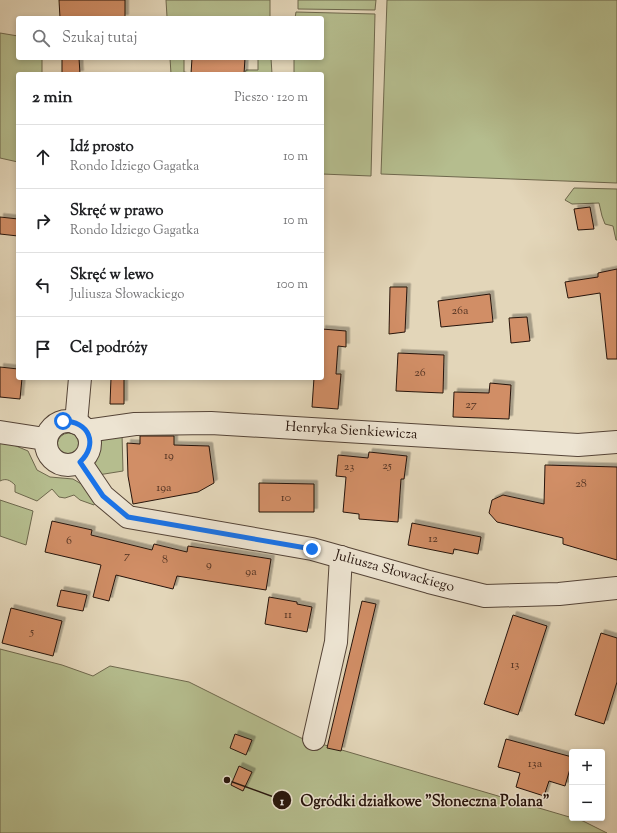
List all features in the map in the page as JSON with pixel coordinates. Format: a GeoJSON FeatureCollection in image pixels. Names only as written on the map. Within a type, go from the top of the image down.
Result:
{"type":"FeatureCollection","features":[{"type":"Feature","properties":{"kind":"street"},"geometry":{"type":"LineString","coordinates":[[80,380],[81,427]]}},
{"type":"Feature","properties":{"kind":"street"},"geometry":{"type":"LineString","coordinates":[[63,421],[72,421],[81,427],[90,439],[90,448],[86,456],[80,462],[72,466],[63,466],[55,462],[49,456],[45,448],[45,439],[49,431],[55,424],[63,421]]}},
{"type":"Feature","properties":{"kind":"street","name":"Henryka Sienkiewicza"},"geometry":{"type":"LineString","coordinates":[[81,427],[211,422],[578,444],[617,442]]}},
{"type":"Feature","properties":{"kind":"street"},"geometry":{"type":"LineString","coordinates":[[0,432],[45,439]]}},
{"type":"Feature","properties":{"kind":"street","name":"Juliusza Słowackiego"},"geometry":{"type":"LineString","coordinates":[[80,462],[103,496],[128,517],[312,549],[485,596],[558,594],[617,588]]}},
{"type":"Feature","properties":{"kind":"street"},"geometry":{"type":"LineString","coordinates":[[314,739],[336,642],[341,557]]}},
{"type":"Feature","properties":{"kind":"green space"},"geometry":{"type":"Polygon","coordinates":[[[166,0],[270,0],[270,16],[167,16],[166,0]]]}},
{"type":"Feature","properties":{"kind":"green space"},"geometry":{"type":"Polygon","coordinates":[[[298,0],[376,0],[375,10],[298,9],[298,0]]]}},
{"type":"Feature","properties":{"kind":"green space"},"geometry":{"type":"Polygon","coordinates":[[[387,0],[617,0],[617,183],[381,174],[387,0]]]}},
{"type":"Feature","properties":{"kind":"green space"},"geometry":{"type":"Polygon","coordinates":[[[296,12],[375,14],[371,176],[324,174],[324,72],[294,72],[294,60],[324,60],[324,16],[295,16],[296,12]]]}},
{"type":"Feature","properties":{"kind":"green space"},"geometry":{"type":"Polygon","coordinates":[[[0,33],[16,36],[16,60],[42,60],[42,72],[16,72],[16,162],[0,158],[0,33]]]}},
{"type":"Feature","properties":{"kind":"green space"},"geometry":{"type":"Polygon","coordinates":[[[170,60],[184,60],[184,72],[171,72],[170,60]]]}},
{"type":"Feature","properties":{"kind":"green space"},"geometry":{"type":"Polygon","coordinates":[[[258,60],[271,60],[272,72],[246,72],[246,70],[258,70],[258,60]]]}},
{"type":"Feature","properties":{"kind":"green space"},"geometry":{"type":"Polygon","coordinates":[[[574,188],[617,189],[617,240],[613,226],[605,224],[599,203],[572,204],[565,200],[574,188]]]}},
{"type":"Feature","properties":{"kind":"green space"},"geometry":{"type":"Polygon","coordinates":[[[69,433],[78,436],[81,445],[78,454],[69,457],[60,454],[57,445],[60,436],[69,433]]]}},
{"type":"Feature","properties":{"kind":"green space"},"geometry":{"type":"Polygon","coordinates":[[[122,434],[123,471],[98,475],[92,463],[96,457],[99,443],[105,439],[122,434]]]}},
{"type":"Feature","properties":{"kind":"green space"},"geometry":{"type":"Polygon","coordinates":[[[0,442],[9,443],[28,451],[37,470],[50,477],[73,479],[83,485],[96,500],[94,505],[80,500],[74,495],[65,498],[59,497],[52,489],[37,501],[15,492],[15,485],[11,482],[8,480],[0,481],[0,442]]]}},
{"type":"Feature","properties":{"kind":"green space"},"geometry":{"type":"Polygon","coordinates":[[[0,500],[33,511],[26,545],[0,536],[0,500]]]}},
{"type":"Feature","properties":{"kind":"green space"},"geometry":{"type":"Polygon","coordinates":[[[0,649],[62,665],[93,676],[110,666],[189,682],[301,738],[569,817],[569,821],[583,821],[607,833],[0,833],[0,649]]]}},
{"type":"Feature","properties":{"kind":"building"},"geometry":{"type":"Polygon","coordinates":[[[59,0],[125,0],[125,16],[60,16],[59,0]]]}},
{"type":"Feature","properties":{"kind":"building"},"geometry":{"type":"Polygon","coordinates":[[[62,60],[79,60],[80,72],[62,72],[62,60]]]}},
{"type":"Feature","properties":{"kind":"building"},"geometry":{"type":"Polygon","coordinates":[[[192,60],[245,60],[244,72],[191,72],[192,60]]]}},
{"type":"Feature","properties":{"kind":"building"},"geometry":{"type":"Polygon","coordinates":[[[590,207],[594,229],[578,230],[574,209],[590,207]]]}},
{"type":"Feature","properties":{"kind":"building"},"geometry":{"type":"Polygon","coordinates":[[[0,217],[16,219],[16,236],[0,234],[0,217]]]}},
{"type":"Feature","properties":{"kind":"building"},"geometry":{"type":"Polygon","coordinates":[[[617,269],[617,359],[607,359],[600,293],[568,298],[565,282],[598,277],[598,273],[617,269]]]}},
{"type":"Feature","properties":{"kind":"building"},"geometry":{"type":"Polygon","coordinates":[[[390,287],[407,287],[405,332],[389,334],[390,287]]]}},
{"type":"Feature","properties":{"kind":"building"},"geometry":{"type":"Polygon","coordinates":[[[490,294],[493,322],[441,327],[438,301],[490,294]]]}},
{"type":"Feature","properties":{"kind":"building"},"geometry":{"type":"Polygon","coordinates":[[[527,317],[530,341],[511,343],[509,318],[527,317]]]}},
{"type":"Feature","properties":{"kind":"building"},"geometry":{"type":"Polygon","coordinates":[[[324,329],[346,331],[346,347],[338,346],[336,374],[341,374],[338,409],[312,407],[314,380],[324,380],[324,329]]]}},
{"type":"Feature","properties":{"kind":"building"},"geometry":{"type":"Polygon","coordinates":[[[398,353],[444,355],[443,393],[396,391],[398,353]]]}},
{"type":"Feature","properties":{"kind":"building"},"geometry":{"type":"Polygon","coordinates":[[[0,367],[16,369],[16,380],[22,380],[20,399],[0,397],[0,367]]]}},
{"type":"Feature","properties":{"kind":"building"},"geometry":{"type":"Polygon","coordinates":[[[111,380],[124,380],[124,404],[110,404],[111,380]]]}},
{"type":"Feature","properties":{"kind":"building"},"geometry":{"type":"Polygon","coordinates":[[[490,383],[511,385],[509,419],[453,417],[454,392],[489,393],[490,383]]]}},
{"type":"Feature","properties":{"kind":"building"},"geometry":{"type":"Polygon","coordinates":[[[140,436],[174,436],[174,445],[209,446],[214,483],[198,492],[133,504],[128,476],[127,443],[140,444],[140,436]]]}},
{"type":"Feature","properties":{"kind":"building"},"geometry":{"type":"Polygon","coordinates":[[[369,452],[407,456],[404,479],[401,479],[398,522],[359,519],[359,514],[343,512],[346,477],[336,476],[338,455],[368,458],[369,452]]]}},
{"type":"Feature","properties":{"kind":"building"},"geometry":{"type":"Polygon","coordinates":[[[545,465],[617,467],[617,560],[563,544],[563,538],[497,522],[489,513],[492,500],[503,495],[544,504],[545,465]]]}},
{"type":"Feature","properties":{"kind":"building"},"geometry":{"type":"Polygon","coordinates":[[[259,483],[314,484],[314,512],[259,512],[259,483]]]}},
{"type":"Feature","properties":{"kind":"building"},"geometry":{"type":"Polygon","coordinates":[[[52,521],[92,530],[91,535],[152,550],[154,544],[187,552],[188,546],[271,559],[266,590],[177,576],[173,589],[116,575],[109,601],[93,597],[101,565],[45,552],[52,521]]]}},
{"type":"Feature","properties":{"kind":"building"},"geometry":{"type":"Polygon","coordinates":[[[412,523],[481,537],[478,554],[454,549],[453,554],[408,545],[412,523]]]}},
{"type":"Feature","properties":{"kind":"building"},"geometry":{"type":"Polygon","coordinates":[[[61,590],[87,595],[83,611],[57,606],[61,590]]]}},
{"type":"Feature","properties":{"kind":"building"},"geometry":{"type":"Polygon","coordinates":[[[269,597],[297,602],[297,604],[312,607],[307,632],[265,624],[269,597]]]}},
{"type":"Feature","properties":{"kind":"building"},"geometry":{"type":"Polygon","coordinates":[[[362,601],[376,604],[341,751],[327,748],[362,601]]]}},
{"type":"Feature","properties":{"kind":"building"},"geometry":{"type":"Polygon","coordinates":[[[11,608],[62,621],[53,656],[2,643],[11,608]]]}},
{"type":"Feature","properties":{"kind":"building"},"geometry":{"type":"Polygon","coordinates":[[[513,615],[547,626],[518,715],[484,704],[513,615]]]}},
{"type":"Feature","properties":{"kind":"building"},"geometry":{"type":"Polygon","coordinates":[[[601,633],[617,638],[617,682],[604,724],[575,715],[601,633]]]}},
{"type":"Feature","properties":{"kind":"building"},"geometry":{"type":"Polygon","coordinates":[[[235,734],[252,740],[246,755],[230,748],[235,734]]]}},
{"type":"Feature","properties":{"kind":"building"},"geometry":{"type":"Polygon","coordinates":[[[506,739],[569,756],[569,772],[565,786],[549,781],[544,796],[516,787],[520,773],[498,767],[506,739]]]}},
{"type":"Feature","properties":{"kind":"building"},"geometry":{"type":"Polygon","coordinates":[[[239,766],[252,772],[243,791],[231,785],[239,766]]]}},
{"type":"Feature","properties":{"kind":"place","name":"Ogródki działkowe \"Słoneczna Polana\""},"geometry":{"type":"Point","coordinates":[227,780]}},
{"type":"Feature","properties":{"kind":"route"},"geometry":{"type":"LineString","coordinates":[[63,421],[72,421],[80,424],[86,431],[90,439],[90,448],[86,456],[80,462],[103,496],[128,517],[312,549]]}}]}
